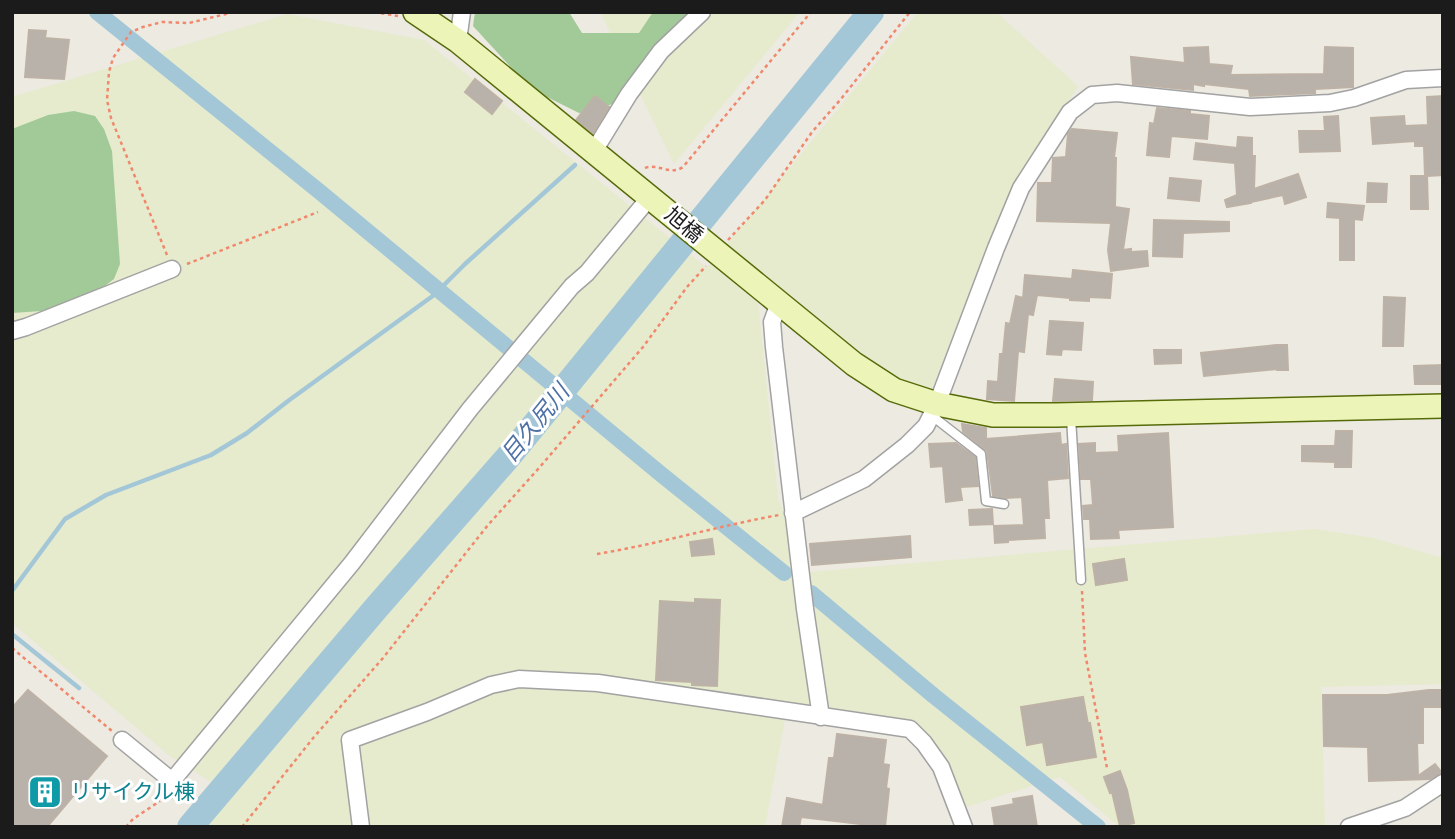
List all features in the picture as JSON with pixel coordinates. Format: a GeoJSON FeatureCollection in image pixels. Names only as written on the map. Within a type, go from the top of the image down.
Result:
{"type":"FeatureCollection","features":[{"type":"Feature","properties":{"kind":"street","name":"旭橋"},"geometry":{"type":"LineString","coordinates":[[415,12],[458,41],[854,364],[894,390],[934,410],[993,415],[1070,415],[1443,406]]}},
{"type":"Feature","properties":{"kind":"street"},"geometry":{"type":"LineString","coordinates":[[458,41],[462,12]]}},
{"type":"Feature","properties":{"kind":"street"},"geometry":{"type":"LineString","coordinates":[[594,151],[629,94],[661,51],[702,12]]}},
{"type":"Feature","properties":{"kind":"street"},"geometry":{"type":"LineString","coordinates":[[793,513],[863,479],[926,426],[1021,188],[1070,112],[1092,95],[1117,93],[1250,107],[1330,103],[1354,98],[1406,80],[1443,78]]}},
{"type":"Feature","properties":{"kind":"street"},"geometry":{"type":"LineString","coordinates":[[122,740],[170,786],[352,563],[470,409],[565,294],[652,199]]}},
{"type":"Feature","properties":{"kind":"street"},"geometry":{"type":"LineString","coordinates":[[12,331],[172,269]]}},
{"type":"Feature","properties":{"kind":"street"},"geometry":{"type":"LineString","coordinates":[[779,303],[772,322],[793,513],[821,717]]}},
{"type":"Feature","properties":{"kind":"street"},"geometry":{"type":"LineString","coordinates":[[361,827],[350,740],[428,712],[491,685],[519,679],[598,683],[910,730],[924,743],[941,767],[964,827]]}},
{"type":"Feature","properties":{"kind":"street"},"geometry":{"type":"LineString","coordinates":[[1358,825],[1405,808],[1443,783]]}},
{"type":"Feature","properties":{"kind":"lane"},"geometry":{"type":"LineString","coordinates":[[934,410],[981,454],[986,500],[1004,503]]}},
{"type":"Feature","properties":{"kind":"lane"},"geometry":{"type":"LineString","coordinates":[[1070,415],[1081,580]]}},
{"type":"Feature","properties":{"kind":"path"},"geometry":{"type":"LineString","coordinates":[[234,12],[188,23],[162,22],[131,32],[113,58],[109,72],[107,100],[116,130],[172,269],[318,212]]}},
{"type":"Feature","properties":{"kind":"path"},"geometry":{"type":"LineString","coordinates":[[632,182],[648,166],[672,171],[683,167],[811,12]]}},
{"type":"Feature","properties":{"kind":"path"},"geometry":{"type":"LineString","coordinates":[[242,827],[488,526],[643,346],[715,251],[765,200],[812,132],[910,12]]}},
{"type":"Feature","properties":{"kind":"path"},"geometry":{"type":"LineString","coordinates":[[597,554],[793,513]]}},
{"type":"Feature","properties":{"kind":"path"},"geometry":{"type":"LineString","coordinates":[[1081,580],[1085,653],[1107,768]]}},
{"type":"Feature","properties":{"kind":"path"},"geometry":{"type":"LineString","coordinates":[[12,648],[122,740]]}},
{"type":"Feature","properties":{"kind":"path"},"geometry":{"type":"LineString","coordinates":[[126,827],[159,801],[170,786]]}},
{"type":"Feature","properties":{"kind":"green space"},"geometry":{"type":"Polygon","coordinates":[[[475,12],[569,12],[582,33],[639,33],[653,12],[706,12],[618,102],[579,113],[531,89],[473,26],[475,12]]]}},
{"type":"Feature","properties":{"kind":"green space"},"geometry":{"type":"Polygon","coordinates":[[[600,12],[800,12],[674,164],[600,12]]]}},
{"type":"Feature","properties":{"kind":"green space"},"geometry":{"type":"Polygon","coordinates":[[[918,12],[996,12],[1078,86],[1000,214],[929,396],[857,359],[758,300],[778,499],[809,572],[1314,529],[1374,538],[1443,558],[1443,684],[1321,687],[1325,827],[1120,827],[1060,777],[966,807],[945,761],[886,721],[788,703],[765,827],[178,827],[194,809],[211,782],[170,756],[12,623],[12,97],[287,14],[424,40],[707,268],[918,12]]]}},
{"type":"Feature","properties":{"kind":"green space"},"geometry":{"type":"Polygon","coordinates":[[[74,111],[95,116],[104,129],[112,151],[120,264],[114,279],[98,291],[42,311],[12,313],[12,129],[48,115],[74,111]]]}},
{"type":"Feature","properties":{"kind":"building"},"geometry":{"type":"Polygon","coordinates":[[[29,30],[46,31],[45,38],[69,40],[64,79],[25,77],[29,30]]]}},
{"type":"Feature","properties":{"kind":"building"},"geometry":{"type":"Polygon","coordinates":[[[1208,47],[1209,64],[1232,66],[1230,75],[1324,74],[1325,47],[1353,48],[1353,87],[1315,89],[1315,93],[1250,96],[1249,89],[1204,84],[1193,84],[1193,90],[1133,84],[1131,57],[1185,63],[1184,48],[1208,47]]]}},
{"type":"Feature","properties":{"kind":"building"},"geometry":{"type":"Polygon","coordinates":[[[475,79],[502,101],[492,114],[465,92],[475,79]]]}},
{"type":"Feature","properties":{"kind":"building"},"geometry":{"type":"Polygon","coordinates":[[[595,96],[609,107],[593,133],[576,120],[595,96]]]}},
{"type":"Feature","properties":{"kind":"building"},"geometry":{"type":"Polygon","coordinates":[[[1443,96],[1443,175],[1427,176],[1428,209],[1411,209],[1411,176],[1425,176],[1424,146],[1415,146],[1415,141],[1373,144],[1371,118],[1404,116],[1405,126],[1428,125],[1427,97],[1443,96]]]}},
{"type":"Feature","properties":{"kind":"building"},"geometry":{"type":"Polygon","coordinates":[[[1157,108],[1209,116],[1207,139],[1171,136],[1169,157],[1147,155],[1150,123],[1154,124],[1157,108]]]}},
{"type":"Feature","properties":{"kind":"building"},"geometry":{"type":"Polygon","coordinates":[[[1338,116],[1340,151],[1300,152],[1299,131],[1325,131],[1324,117],[1338,116]]]}},
{"type":"Feature","properties":{"kind":"building"},"geometry":{"type":"Polygon","coordinates":[[[1072,129],[1117,133],[1114,158],[1115,207],[1129,209],[1123,250],[1147,251],[1148,266],[1111,271],[1108,250],[1111,223],[1037,221],[1038,183],[1052,183],[1053,158],[1066,157],[1068,134],[1072,129]]]}},
{"type":"Feature","properties":{"kind":"building"},"geometry":{"type":"Polygon","coordinates":[[[1238,137],[1252,138],[1252,156],[1255,156],[1254,189],[1298,174],[1306,197],[1285,204],[1283,195],[1227,207],[1225,200],[1237,195],[1235,163],[1194,159],[1196,143],[1237,148],[1238,137]]]}},
{"type":"Feature","properties":{"kind":"building"},"geometry":{"type":"Polygon","coordinates":[[[1170,178],[1201,181],[1199,201],[1168,198],[1170,178]]]}},
{"type":"Feature","properties":{"kind":"building"},"geometry":{"type":"Polygon","coordinates":[[[1368,183],[1387,184],[1386,202],[1367,202],[1368,183]]]}},
{"type":"Feature","properties":{"kind":"building"},"geometry":{"type":"Polygon","coordinates":[[[1328,203],[1364,206],[1362,220],[1354,219],[1354,260],[1340,260],[1340,218],[1327,217],[1328,203]]]}},
{"type":"Feature","properties":{"kind":"building"},"geometry":{"type":"Polygon","coordinates":[[[1154,220],[1229,222],[1229,231],[1183,233],[1182,257],[1153,256],[1154,220]]]}},
{"type":"Feature","properties":{"kind":"building"},"geometry":{"type":"Polygon","coordinates":[[[1073,270],[1112,274],[1110,298],[1089,297],[1089,301],[1037,295],[1033,315],[1028,314],[1024,352],[1018,351],[1014,401],[987,399],[988,381],[998,382],[1006,323],[1010,324],[1016,296],[1023,298],[1025,275],[1072,279],[1073,270]]]}},
{"type":"Feature","properties":{"kind":"building"},"geometry":{"type":"Polygon","coordinates":[[[1384,297],[1405,298],[1403,346],[1383,346],[1384,297]]]}},
{"type":"Feature","properties":{"kind":"building"},"geometry":{"type":"Polygon","coordinates":[[[1050,321],[1083,323],[1081,350],[1062,349],[1061,355],[1047,354],[1050,321]]]}},
{"type":"Feature","properties":{"kind":"building"},"geometry":{"type":"Polygon","coordinates":[[[1287,345],[1288,370],[1204,376],[1201,353],[1287,345]]]}},
{"type":"Feature","properties":{"kind":"building"},"geometry":{"type":"Polygon","coordinates":[[[1154,350],[1181,350],[1181,363],[1155,364],[1154,350]]]}},
{"type":"Feature","properties":{"kind":"building"},"geometry":{"type":"Polygon","coordinates":[[[1443,365],[1443,384],[1415,384],[1414,366],[1443,365]]]}},
{"type":"Feature","properties":{"kind":"building"},"geometry":{"type":"Polygon","coordinates":[[[1055,379],[1093,382],[1092,400],[1053,401],[1055,379]]]}},
{"type":"Feature","properties":{"kind":"building"},"geometry":{"type":"Polygon","coordinates":[[[962,424],[986,428],[986,439],[1060,433],[1061,445],[1066,444],[1068,478],[1047,480],[1049,518],[1044,518],[1045,538],[995,543],[994,526],[1024,525],[1022,497],[993,496],[987,451],[963,432],[962,424]]]}},
{"type":"Feature","properties":{"kind":"building"},"geometry":{"type":"Polygon","coordinates":[[[1336,431],[1352,431],[1351,467],[1335,467],[1335,462],[1302,461],[1302,446],[1335,446],[1336,431]]]}},
{"type":"Feature","properties":{"kind":"building"},"geometry":{"type":"Polygon","coordinates":[[[1168,433],[1173,527],[1118,530],[1119,538],[1091,539],[1090,519],[1084,519],[1083,506],[1093,505],[1091,479],[1081,479],[1079,444],[1095,443],[1095,453],[1119,452],[1118,436],[1168,433]]]}},
{"type":"Feature","properties":{"kind":"building"},"geometry":{"type":"Polygon","coordinates":[[[956,443],[975,457],[978,486],[960,487],[962,500],[946,502],[943,466],[931,467],[929,444],[956,443]]]}},
{"type":"Feature","properties":{"kind":"building"},"geometry":{"type":"Polygon","coordinates":[[[992,509],[993,524],[970,525],[969,510],[992,509]]]}},
{"type":"Feature","properties":{"kind":"building"},"geometry":{"type":"Polygon","coordinates":[[[910,536],[911,557],[812,565],[810,544],[910,536]]]}},
{"type":"Feature","properties":{"kind":"building"},"geometry":{"type":"Polygon","coordinates":[[[712,539],[714,554],[692,556],[690,542],[712,539]]]}},
{"type":"Feature","properties":{"kind":"building"},"geometry":{"type":"Polygon","coordinates":[[[1124,559],[1127,580],[1096,585],[1093,564],[1124,559]]]}},
{"type":"Feature","properties":{"kind":"building"},"geometry":{"type":"Polygon","coordinates":[[[695,599],[720,600],[717,686],[656,680],[660,601],[695,603],[695,599]]]}},
{"type":"Feature","properties":{"kind":"building","name":"リサイクル棟"},"geometry":{"type":"Polygon","coordinates":[[[28,690],[107,756],[47,827],[12,827],[12,708],[28,690]]]}},
{"type":"Feature","properties":{"kind":"building"},"geometry":{"type":"Polygon","coordinates":[[[1443,690],[1443,707],[1423,707],[1423,743],[1417,743],[1418,776],[1435,764],[1442,773],[1430,779],[1369,781],[1368,747],[1324,746],[1323,695],[1387,695],[1443,690]]]}},
{"type":"Feature","properties":{"kind":"building"},"geometry":{"type":"Polygon","coordinates":[[[1083,697],[1096,757],[1047,765],[1043,742],[1027,745],[1021,707],[1083,697]]]}},
{"type":"Feature","properties":{"kind":"building"},"geometry":{"type":"Polygon","coordinates":[[[837,734],[886,740],[883,764],[889,765],[886,788],[889,789],[885,827],[801,817],[799,827],[782,827],[787,798],[823,805],[829,758],[834,758],[837,734]]]}},
{"type":"Feature","properties":{"kind":"building"},"geometry":{"type":"Polygon","coordinates":[[[1120,771],[1134,823],[1120,826],[1112,792],[1110,793],[1104,777],[1120,771]]]}},
{"type":"Feature","properties":{"kind":"building"},"geometry":{"type":"Polygon","coordinates":[[[1032,796],[1037,827],[995,827],[992,808],[1014,804],[1013,799],[1032,796]]]}},
{"type":"Feature","properties":{"kind":"waterway"},"geometry":{"type":"LineString","coordinates":[[97,12],[784,573]]}},
{"type":"Feature","properties":{"kind":"waterway","name":"目久尻川"},"geometry":{"type":"LineString","coordinates":[[190,827],[509,456],[871,12]]}},
{"type":"Feature","properties":{"kind":"waterway"},"geometry":{"type":"LineString","coordinates":[[12,591],[65,519],[106,495],[211,455],[247,433],[434,295],[575,165]]}},
{"type":"Feature","properties":{"kind":"waterway"},"geometry":{"type":"LineString","coordinates":[[811,593],[934,696],[1098,827]]}},
{"type":"Feature","properties":{"kind":"waterway"},"geometry":{"type":"LineString","coordinates":[[12,634],[79,688]]}},
{"type":"Feature","properties":{"kind":"place","name":"リサイクル棟"},"geometry":{"type":"Point","coordinates":[45,792]}}]}
